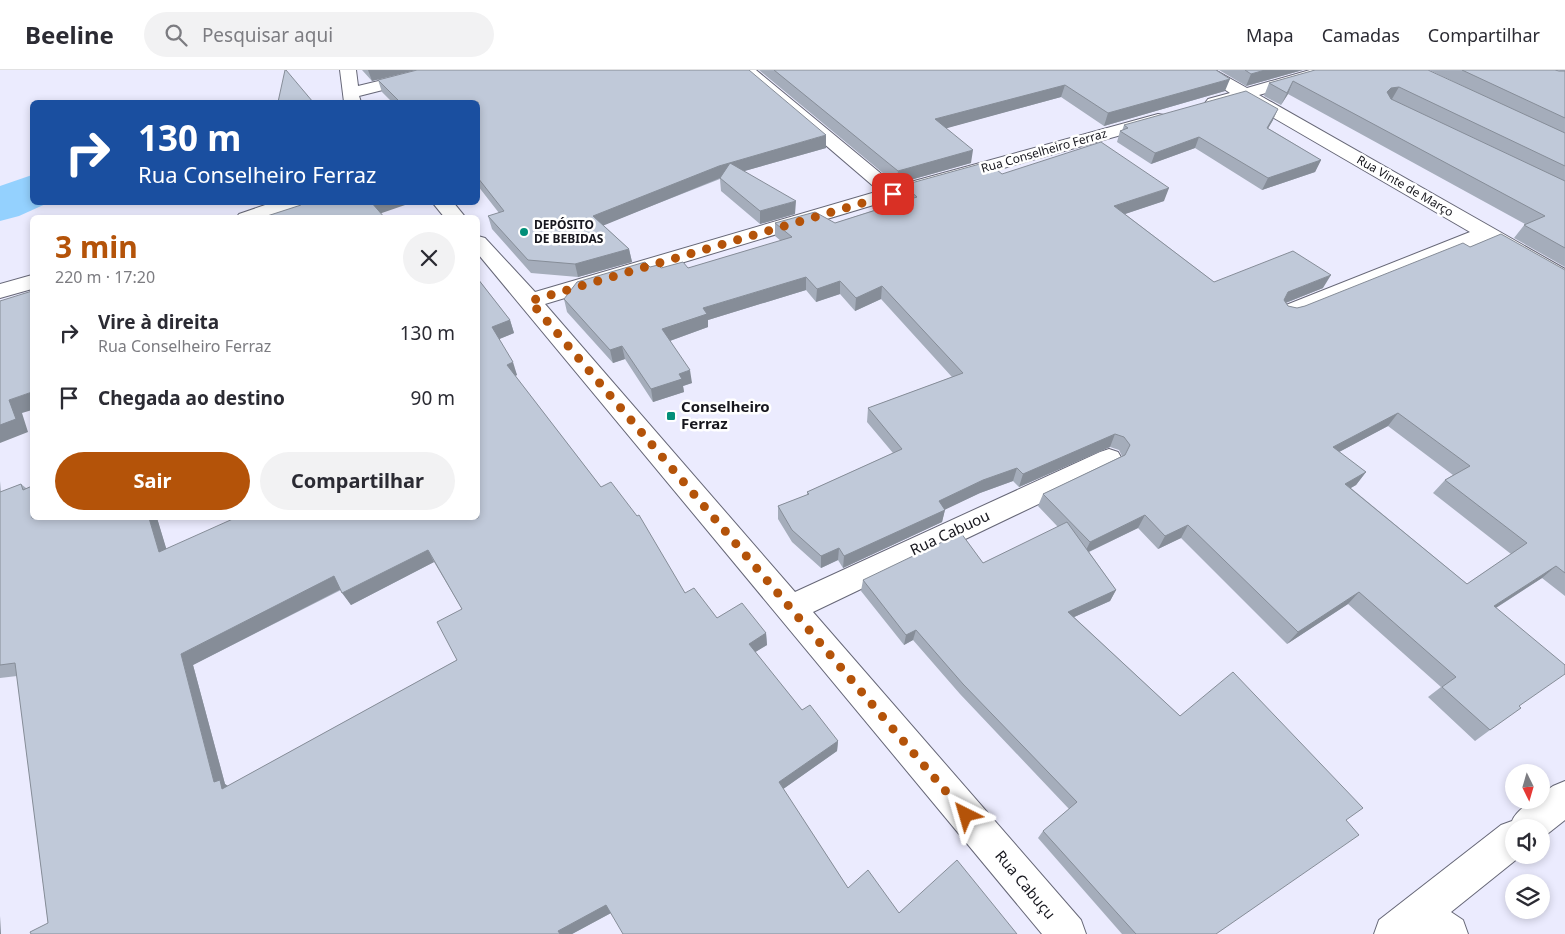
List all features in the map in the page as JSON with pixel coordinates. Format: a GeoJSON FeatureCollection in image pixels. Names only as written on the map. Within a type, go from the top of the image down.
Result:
{"type":"FeatureCollection","features":[{"type":"Feature","properties":{"kind":"street"},"geometry":{"type":"LineString","coordinates":[[348,70],[351,98],[444,70]]}},
{"type":"Feature","properties":{"kind":"street"},"geometry":{"type":"LineString","coordinates":[[746,70],[893,194]]}},
{"type":"Feature","properties":{"kind":"street","name":"Rua Vinte de Março"},"geometry":{"type":"LineString","coordinates":[[1204,70],[1565,278]]}},
{"type":"Feature","properties":{"kind":"street"},"geometry":{"type":"LineString","coordinates":[[1198,108],[1328,70]]}},
{"type":"Feature","properties":{"kind":"street","name":"Rua Conselheiro Ferraz"},"geometry":{"type":"LineString","coordinates":[[530,301],[893,194],[1179,113]]}},
{"type":"Feature","properties":{"kind":"street"},"geometry":{"type":"LineString","coordinates":[[255,215],[287,205]]}},
{"type":"Feature","properties":{"kind":"street"},"geometry":{"type":"LineString","coordinates":[[445,205],[453,215]]}},
{"type":"Feature","properties":{"kind":"street"},"geometry":{"type":"LineString","coordinates":[[1289,312],[1486,233]]}},
{"type":"Feature","properties":{"kind":"street","name":"Rua Cabuçu"},"geometry":{"type":"LineString","coordinates":[[480,244],[1067,934]]}},
{"type":"Feature","properties":{"kind":"street"},"geometry":{"type":"LineString","coordinates":[[0,291],[30,283]]}},
{"type":"Feature","properties":{"kind":"street","name":"Rua Cabuou"},"geometry":{"type":"LineString","coordinates":[[791,608],[1109,459]]}},
{"type":"Feature","properties":{"kind":"street"},"geometry":{"type":"LineString","coordinates":[[1538,819],[1565,798]]}},
{"type":"Feature","properties":{"kind":"street"},"geometry":{"type":"LineString","coordinates":[[1421,927],[1505,847]]}},
{"type":"Feature","properties":{"kind":"building"},"geometry":{"type":"Polygon","coordinates":[[[286,70],[311,100],[278,100],[286,70]]]}},
{"type":"Feature","properties":{"kind":"building"},"geometry":{"type":"Polygon","coordinates":[[[417,70],[749,70],[826,135],[719,166],[593,216],[629,249],[575,264],[528,260],[488,216],[504,211],[480,181],[480,100],[398,100],[378,80],[417,70]]]}},
{"type":"Feature","properties":{"kind":"building"},"geometry":{"type":"Polygon","coordinates":[[[774,70],[1216,70],[1230,79],[1108,113],[1065,85],[935,119],[973,150],[898,171],[774,70]]]}},
{"type":"Feature","properties":{"kind":"building"},"geometry":{"type":"Polygon","coordinates":[[[1245,70],[1265,70],[1251,74],[1245,70]]]}},
{"type":"Feature","properties":{"kind":"building"},"geometry":{"type":"Polygon","coordinates":[[[1315,70],[1428,70],[1565,133],[1565,166],[1399,87],[1391,88],[1387,92],[1391,99],[1565,181],[1565,248],[1524,225],[1545,216],[1293,81],[1287,93],[1269,83],[1315,70]]]}},
{"type":"Feature","properties":{"kind":"building"},"geometry":{"type":"Polygon","coordinates":[[[1462,70],[1565,71],[1565,118],[1462,70]]]}},
{"type":"Feature","properties":{"kind":"building"},"geometry":{"type":"Polygon","coordinates":[[[1246,91],[1278,109],[1267,128],[1321,160],[1268,178],[1199,137],[1155,153],[1120,131],[1128,128],[1124,125],[1246,91]]]}},
{"type":"Feature","properties":{"kind":"building"},"geometry":{"type":"Polygon","coordinates":[[[1101,142],[1169,188],[1114,206],[1214,282],[1293,251],[1331,275],[1288,292],[1284,300],[1288,306],[1297,308],[1463,243],[1470,247],[1501,234],[1565,270],[1565,573],[1556,566],[1494,606],[1565,665],[1565,674],[1519,706],[1521,708],[1490,730],[1442,687],[1456,677],[1359,592],[1298,632],[1188,525],[1165,536],[1145,515],[1090,542],[1043,494],[1125,455],[1130,445],[1124,437],[1115,434],[1023,474],[1017,468],[983,480],[939,501],[945,510],[844,556],[839,548],[821,556],[792,530],[778,506],[809,494],[807,492],[902,449],[868,408],[963,373],[882,286],[856,298],[840,281],[817,289],[806,277],[703,308],[707,314],[662,329],[690,370],[679,374],[682,379],[651,389],[622,346],[610,350],[564,299],[577,282],[645,262],[650,267],[658,265],[661,268],[683,262],[688,268],[792,237],[775,223],[815,212],[835,223],[917,197],[904,185],[987,162],[1002,174],[1101,142]],[[1398,413],[1333,447],[1366,472],[1345,484],[1467,584],[1527,543],[1445,480],[1470,466],[1398,413]]]}},
{"type":"Feature","properties":{"kind":"building"},"geometry":{"type":"Polygon","coordinates":[[[730,163],[796,201],[760,211],[720,178],[730,163]]]}},
{"type":"Feature","properties":{"kind":"building"},"geometry":{"type":"Polygon","coordinates":[[[301,205],[374,205],[382,215],[270,215],[301,205]]]}},
{"type":"Feature","properties":{"kind":"building"},"geometry":{"type":"Polygon","coordinates":[[[480,282],[510,320],[492,327],[513,362],[507,365],[601,487],[611,482],[637,516],[639,515],[685,593],[694,588],[717,618],[742,603],[766,633],[749,644],[802,710],[810,705],[838,741],[779,782],[848,888],[868,870],[899,913],[957,860],[1017,934],[623,934],[606,905],[558,931],[560,934],[31,934],[30,932],[48,923],[15,663],[0,665],[0,492],[21,484],[23,490],[30,487],[30,520],[150,520],[159,552],[231,520],[480,520],[480,282]],[[428,550],[342,593],[334,576],[181,654],[214,782],[220,780],[222,789],[457,660],[437,622],[462,609],[428,550]]]}},
{"type":"Feature","properties":{"kind":"building"},"geometry":{"type":"Polygon","coordinates":[[[30,292],[30,393],[9,400],[16,419],[0,425],[0,301],[30,292]]]}},
{"type":"Feature","properties":{"kind":"building"},"geometry":{"type":"Polygon","coordinates":[[[1067,522],[1116,590],[1068,612],[1180,716],[1233,672],[1363,808],[1346,820],[1359,835],[1216,934],[1136,934],[1043,831],[1077,802],[963,684],[916,630],[906,635],[863,580],[961,533],[983,563],[1067,522]]]}},
{"type":"Feature","properties":{"kind":"waterway"},"geometry":{"type":"LineString","coordinates":[[0,205],[30,192]]}},
{"type":"Feature","properties":{"kind":"place","name":"DEPÓSITO DE BEBIDAS"},"geometry":{"type":"Point","coordinates":[524,232]}},
{"type":"Feature","properties":{"kind":"place","name":"Conselheiro Ferraz"},"geometry":{"type":"Point","coordinates":[671,416]}},
{"type":"Feature","properties":{"kind":"route"},"geometry":{"type":"LineString","coordinates":[[893,194],[530,301],[966,815]]}}]}
